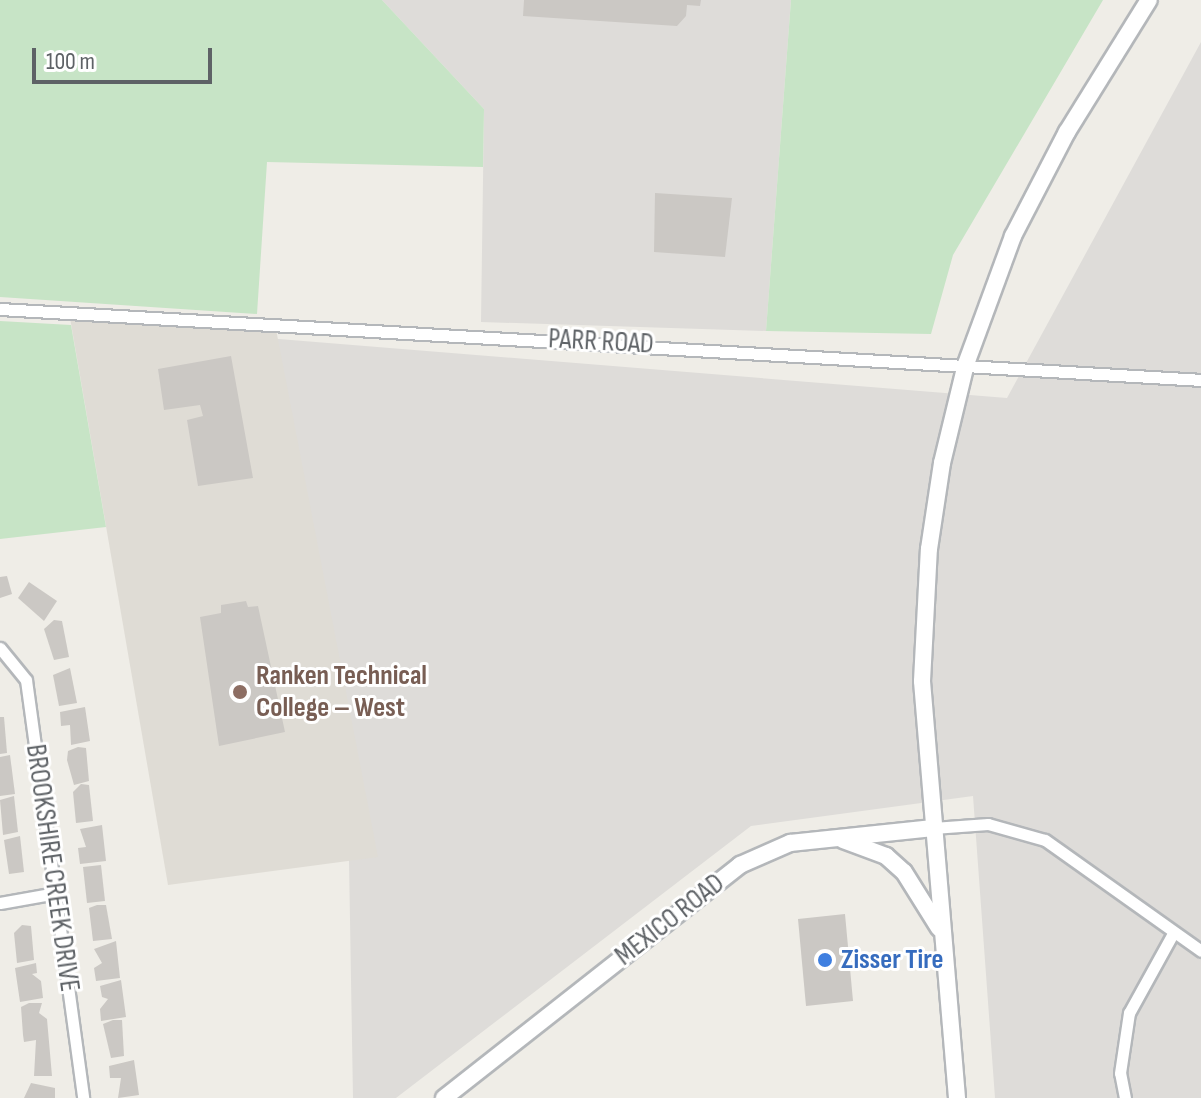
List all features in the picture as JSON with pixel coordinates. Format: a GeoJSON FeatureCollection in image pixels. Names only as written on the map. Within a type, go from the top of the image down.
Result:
{"type":"FeatureCollection","features":[{"type":"Feature","properties":{"kind":"main road"},"geometry":{"type":"LineString","coordinates":[[957,1098],[922,681],[925,591],[942,463],[966,364],[1027,206],[1149,0]]}},
{"type":"Feature","properties":{"kind":"main road","name":"MEXICO ROAD"},"geometry":{"type":"LineString","coordinates":[[444,1098],[740,865],[790,843],[933,828]]}},
{"type":"Feature","properties":{"kind":"main road"},"geometry":{"type":"LineString","coordinates":[[833,837],[877,852],[904,872],[942,933]]}},
{"type":"Feature","properties":{"kind":"street","name":"PARR ROAD"},"geometry":{"type":"LineString","coordinates":[[0,309],[1201,380]]}},
{"type":"Feature","properties":{"kind":"street","name":"BROOKSHIRE CREEK DRIVE"},"geometry":{"type":"LineString","coordinates":[[0,648],[26,680],[83,1098]]}},
{"type":"Feature","properties":{"kind":"street"},"geometry":{"type":"LineString","coordinates":[[933,828],[988,824],[1045,840],[1172,935],[1201,951]]}},
{"type":"Feature","properties":{"kind":"street"},"geometry":{"type":"LineString","coordinates":[[0,903],[56,893]]}},
{"type":"Feature","properties":{"kind":"street"},"geometry":{"type":"LineString","coordinates":[[1125,1098],[1120,1073],[1129,1013],[1172,935]]}},
{"type":"Feature","properties":{"kind":"shaded area"},"geometry":{"type":"Polygon","coordinates":[[[382,0],[791,0],[766,331],[481,322],[484,109],[382,0]]]}},
{"type":"Feature","properties":{"kind":"shaded area"},"geometry":{"type":"Polygon","coordinates":[[[1201,42],[1201,1098],[995,1098],[973,796],[751,826],[396,1098],[353,1098],[349,860],[82,323],[1007,398],[1201,42]]]}},
{"type":"Feature","properties":{"kind":"shaded area","name":"Ranken Technical College – West"},"geometry":{"type":"Polygon","coordinates":[[[69,312],[275,324],[378,857],[168,885],[69,312]]]}},
{"type":"Feature","properties":{"kind":"green space"},"geometry":{"type":"Polygon","coordinates":[[[0,0],[382,0],[484,109],[483,167],[267,162],[257,314],[0,297],[0,0]]]}},
{"type":"Feature","properties":{"kind":"green space"},"geometry":{"type":"Polygon","coordinates":[[[791,0],[1103,0],[953,255],[931,334],[766,331],[791,0]]]}},
{"type":"Feature","properties":{"kind":"green space"},"geometry":{"type":"Polygon","coordinates":[[[0,321],[71,325],[106,527],[0,539],[0,321]]]}},
{"type":"Feature","properties":{"kind":"building"},"geometry":{"type":"Polygon","coordinates":[[[524,0],[701,0],[700,6],[687,5],[686,16],[677,26],[523,16],[524,0]]]}},
{"type":"Feature","properties":{"kind":"building"},"geometry":{"type":"Polygon","coordinates":[[[655,193],[732,198],[725,257],[654,252],[655,193]]]}},
{"type":"Feature","properties":{"kind":"building"},"geometry":{"type":"Polygon","coordinates":[[[231,356],[253,478],[198,486],[187,420],[203,416],[200,405],[164,410],[158,369],[231,356]]]}},
{"type":"Feature","properties":{"kind":"building"},"geometry":{"type":"Polygon","coordinates":[[[7,576],[12,594],[0,598],[0,577],[7,576]]]}},
{"type":"Feature","properties":{"kind":"building"},"geometry":{"type":"Polygon","coordinates":[[[29,582],[57,601],[44,621],[18,598],[29,582]]]}},
{"type":"Feature","properties":{"kind":"building"},"geometry":{"type":"Polygon","coordinates":[[[246,601],[248,607],[258,606],[285,732],[219,746],[200,617],[221,613],[221,605],[246,601]]]}},
{"type":"Feature","properties":{"kind":"building"},"geometry":{"type":"Polygon","coordinates":[[[54,620],[62,621],[69,657],[54,660],[44,629],[54,620]]]}},
{"type":"Feature","properties":{"kind":"building"},"geometry":{"type":"Polygon","coordinates":[[[70,668],[77,703],[59,706],[53,675],[70,668]]]}},
{"type":"Feature","properties":{"kind":"building"},"geometry":{"type":"Polygon","coordinates":[[[85,707],[90,741],[71,745],[70,725],[61,726],[60,712],[85,707]]]}},
{"type":"Feature","properties":{"kind":"building"},"geometry":{"type":"Polygon","coordinates":[[[0,717],[4,717],[7,753],[0,754],[0,717]]]}},
{"type":"Feature","properties":{"kind":"building"},"geometry":{"type":"Polygon","coordinates":[[[86,748],[89,781],[74,785],[67,760],[68,751],[86,748]]]}},
{"type":"Feature","properties":{"kind":"building"},"geometry":{"type":"Polygon","coordinates":[[[10,755],[15,794],[0,796],[0,757],[10,755]]]}},
{"type":"Feature","properties":{"kind":"building"},"geometry":{"type":"Polygon","coordinates":[[[81,784],[89,785],[93,821],[76,823],[73,792],[81,784]]]}},
{"type":"Feature","properties":{"kind":"building"},"geometry":{"type":"Polygon","coordinates":[[[14,796],[18,832],[3,835],[0,800],[14,796]]]}},
{"type":"Feature","properties":{"kind":"building"},"geometry":{"type":"Polygon","coordinates":[[[102,825],[106,861],[80,864],[78,848],[86,847],[80,829],[102,825]]]}},
{"type":"Feature","properties":{"kind":"building"},"geometry":{"type":"Polygon","coordinates":[[[20,836],[24,872],[9,874],[4,840],[20,836]]]}},
{"type":"Feature","properties":{"kind":"building"},"geometry":{"type":"Polygon","coordinates":[[[101,865],[105,901],[87,903],[83,867],[101,865]]]}},
{"type":"Feature","properties":{"kind":"building"},"geometry":{"type":"Polygon","coordinates":[[[106,905],[112,939],[93,941],[89,908],[106,905]]]}},
{"type":"Feature","properties":{"kind":"building","name":"Zisser Tire"},"geometry":{"type":"Polygon","coordinates":[[[845,914],[853,1001],[806,1006],[798,919],[845,914]]]}},
{"type":"Feature","properties":{"kind":"building"},"geometry":{"type":"Polygon","coordinates":[[[22,925],[31,926],[34,960],[17,963],[14,933],[22,925]]]}},
{"type":"Feature","properties":{"kind":"building"},"geometry":{"type":"Polygon","coordinates":[[[116,941],[120,978],[96,981],[94,968],[102,963],[94,949],[116,941]]]}},
{"type":"Feature","properties":{"kind":"building"},"geometry":{"type":"Polygon","coordinates":[[[36,963],[37,973],[32,974],[41,981],[43,998],[20,1002],[15,968],[36,963]]]}},
{"type":"Feature","properties":{"kind":"building"},"geometry":{"type":"Polygon","coordinates":[[[121,980],[126,1017],[101,1021],[100,1009],[108,999],[102,997],[100,986],[121,980]]]}},
{"type":"Feature","properties":{"kind":"building"},"geometry":{"type":"Polygon","coordinates":[[[29,1003],[42,1003],[39,1013],[47,1019],[52,1076],[34,1076],[36,1040],[24,1042],[21,1007],[29,1003]]]}},
{"type":"Feature","properties":{"kind":"building"},"geometry":{"type":"Polygon","coordinates":[[[122,1020],[124,1056],[111,1058],[103,1024],[122,1020]]]}},
{"type":"Feature","properties":{"kind":"building"},"geometry":{"type":"Polygon","coordinates":[[[134,1060],[139,1095],[118,1098],[121,1078],[110,1078],[109,1066],[134,1060]]]}},
{"type":"Feature","properties":{"kind":"building"},"geometry":{"type":"Polygon","coordinates":[[[31,1083],[55,1088],[55,1098],[24,1098],[31,1083]]]}},
{"type":"Feature","properties":{"kind":"place","name":"Ranken Technical College – West"},"geometry":{"type":"Point","coordinates":[240,692]}},
{"type":"Feature","properties":{"kind":"place","name":"Zisser Tire"},"geometry":{"type":"Point","coordinates":[825,960]}}]}
